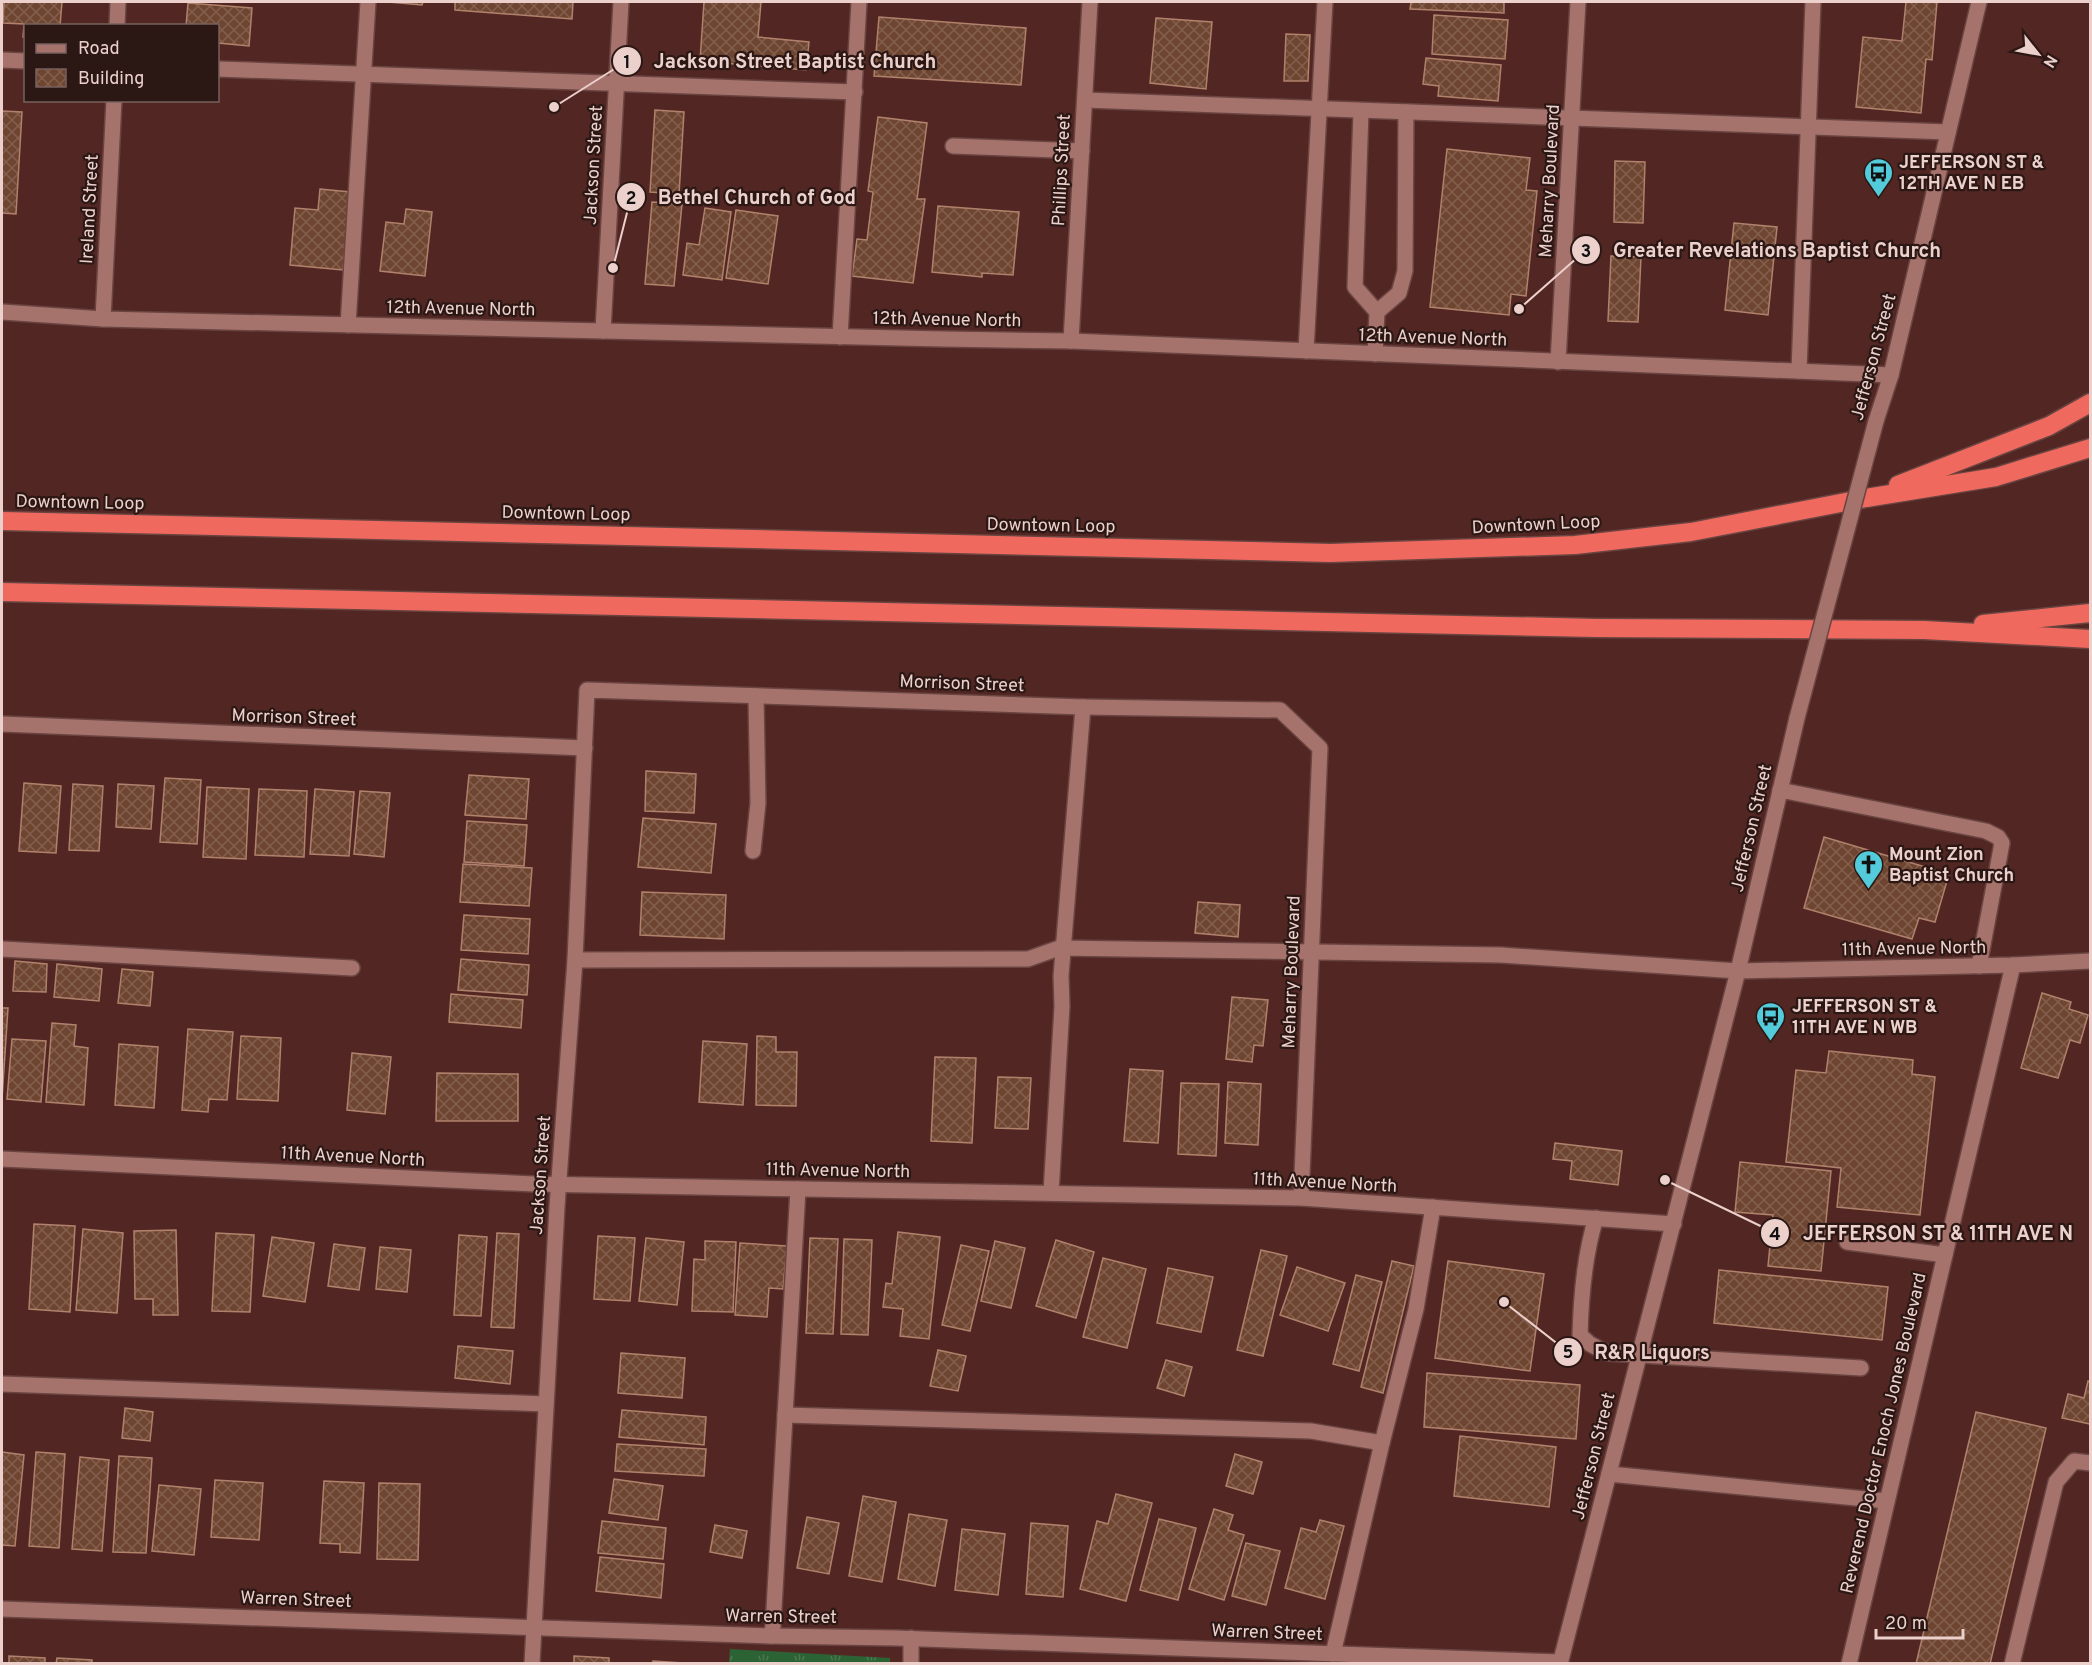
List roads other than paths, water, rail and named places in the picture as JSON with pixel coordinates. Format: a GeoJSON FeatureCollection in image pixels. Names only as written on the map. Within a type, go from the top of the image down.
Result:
{"type":"FeatureCollection","features":[{"type":"Feature","properties":{"kind":"highway"},"geometry":{"type":"LineString","coordinates":[[1866,498],[2049,426],[2091,403]]}},
{"type":"Feature","properties":{"kind":"highway","name":"Downtown Loop"},"geometry":{"type":"LineString","coordinates":[[2,521],[1330,553],[1575,545],[1691,532],[1866,498],[1996,477],[2091,448]]}},
{"type":"Feature","properties":{"kind":"highway"},"geometry":{"type":"LineString","coordinates":[[2,592],[1596,628],[1924,630],[2091,639]]}},
{"type":"Feature","properties":{"kind":"highway"},"geometry":{"type":"LineString","coordinates":[[1924,630],[2091,613]]}},
{"type":"Feature","properties":{"kind":"street"},"geometry":{"type":"LineString","coordinates":[[117,24],[118,2]]}},
{"type":"Feature","properties":{"kind":"street"},"geometry":{"type":"LineString","coordinates":[[348,325],[368,2]]}},
{"type":"Feature","properties":{"kind":"street","name":"Jackson Street"},"geometry":{"type":"LineString","coordinates":[[603,331],[621,2]]}},
{"type":"Feature","properties":{"kind":"street"},"geometry":{"type":"LineString","coordinates":[[840,337],[860,2]]}},
{"type":"Feature","properties":{"kind":"street","name":"Phillips Street"},"geometry":{"type":"LineString","coordinates":[[1071,341],[1090,2]]}},
{"type":"Feature","properties":{"kind":"street"},"geometry":{"type":"LineString","coordinates":[[1306,351],[1324,2]]}},
{"type":"Feature","properties":{"kind":"street","name":"Meharry Boulevard"},"geometry":{"type":"LineString","coordinates":[[1558,362],[1578,2]]}},
{"type":"Feature","properties":{"kind":"street"},"geometry":{"type":"LineString","coordinates":[[1799,371],[1813,2]]}},
{"type":"Feature","properties":{"kind":"street","name":"Jefferson Street"},"geometry":{"type":"LineString","coordinates":[[1560,1663],[1674,1224],[1797,718],[1876,421],[1891,375],[1979,2]]}},
{"type":"Feature","properties":{"kind":"street"},"geometry":{"type":"LineString","coordinates":[[2,60],[24,61]]}},
{"type":"Feature","properties":{"kind":"street"},"geometry":{"type":"LineString","coordinates":[[219,69],[855,92]]}},
{"type":"Feature","properties":{"kind":"street"},"geometry":{"type":"LineString","coordinates":[[1085,100],[1948,132]]}},
{"type":"Feature","properties":{"kind":"street","name":"Ireland Street"},"geometry":{"type":"LineString","coordinates":[[103,319],[114,102]]}},
{"type":"Feature","properties":{"kind":"street"},"geometry":{"type":"LineString","coordinates":[[1361,111],[1355,287],[1377,312],[1376,354]]}},
{"type":"Feature","properties":{"kind":"street"},"geometry":{"type":"LineString","coordinates":[[1377,312],[1400,292],[1405,271],[1406,112]]}},
{"type":"Feature","properties":{"kind":"street"},"geometry":{"type":"LineString","coordinates":[[953,146],[1082,151]]}},
{"type":"Feature","properties":{"kind":"street","name":"12th Avenue North"},"geometry":{"type":"LineString","coordinates":[[2,312],[103,319],[1071,341],[1891,375]]}},
{"type":"Feature","properties":{"kind":"street","name":"Jackson Street"},"geometry":{"type":"LineString","coordinates":[[532,1664],[559,1184],[575,960],[587,690]]}},
{"type":"Feature","properties":{"kind":"street","name":"Morrison Street"},"geometry":{"type":"LineString","coordinates":[[587,690],[1083,707],[1280,710],[1320,748]]}},
{"type":"Feature","properties":{"kind":"street"},"geometry":{"type":"LineString","coordinates":[[753,850],[758,804],[756,696]]}},
{"type":"Feature","properties":{"kind":"street"},"geometry":{"type":"LineString","coordinates":[[1051,1194],[1064,948],[1083,707]]}},
{"type":"Feature","properties":{"kind":"street","name":"Morrison Street"},"geometry":{"type":"LineString","coordinates":[[2,724],[585,748]]}},
{"type":"Feature","properties":{"kind":"street","name":"Meharry Boulevard"},"geometry":{"type":"LineString","coordinates":[[1301,1198],[1320,748]]}},
{"type":"Feature","properties":{"kind":"street"},"geometry":{"type":"LineString","coordinates":[[1780,790],[1986,831],[1998,837],[2002,843],[1979,966]]}},
{"type":"Feature","properties":{"kind":"street","name":"11th Avenue North"},"geometry":{"type":"LineString","coordinates":[[575,960],[1028,959],[1064,948],[1501,955],[1737,970],[1979,966],[2091,961]]}},
{"type":"Feature","properties":{"kind":"street"},"geometry":{"type":"LineString","coordinates":[[2,949],[352,968]]}},
{"type":"Feature","properties":{"kind":"street","name":"Reverend Doctor Enoch Jones Boulevard"},"geometry":{"type":"LineString","coordinates":[[1849,1664],[2013,965]]}},
{"type":"Feature","properties":{"kind":"street","name":"11th Avenue North"},"geometry":{"type":"LineString","coordinates":[[2,1159],[559,1184],[1301,1198],[1674,1224]]}},
{"type":"Feature","properties":{"kind":"street"},"geometry":{"type":"LineString","coordinates":[[771,1636],[798,1189]]}},
{"type":"Feature","properties":{"kind":"street"},"geometry":{"type":"LineString","coordinates":[[1326,1657],[1416,1309],[1433,1207]]}},
{"type":"Feature","properties":{"kind":"street"},"geometry":{"type":"LineString","coordinates":[[1596,1218],[1587,1245],[1581,1300],[1580,1335],[1590,1344],[1607,1353],[1861,1368]]}},
{"type":"Feature","properties":{"kind":"street"},"geometry":{"type":"LineString","coordinates":[[1847,1242],[1945,1255]]}},
{"type":"Feature","properties":{"kind":"street"},"geometry":{"type":"LineString","coordinates":[[2,1384],[546,1404]]}},
{"type":"Feature","properties":{"kind":"street"},"geometry":{"type":"LineString","coordinates":[[785,1415],[1311,1431],[1382,1443]]}},
{"type":"Feature","properties":{"kind":"street"},"geometry":{"type":"LineString","coordinates":[[2012,1664],[2056,1482],[2074,1461],[2091,1463]]}},
{"type":"Feature","properties":{"kind":"street"},"geometry":{"type":"LineString","coordinates":[[1609,1474],[1887,1501]]}},
{"type":"Feature","properties":{"kind":"street","name":"Warren Street"},"geometry":{"type":"LineString","coordinates":[[2,1609],[771,1636],[911,1638],[1326,1657],[1560,1663]]}},
{"type":"Feature","properties":{"kind":"street"},"geometry":{"type":"LineString","coordinates":[[911,1638],[911,1664]]}},
{"type":"Feature","properties":{"kind":"place","name":"Jackson Street Baptist Church"},"geometry":{"type":"Point","coordinates":[554,107]}},
{"type":"Feature","properties":{"kind":"place","name":"JEFFERSON ST & 12TH AVE N EB"},"geometry":{"type":"Point","coordinates":[1878,198]}},
{"type":"Feature","properties":{"kind":"place","name":"Bethel Church of God"},"geometry":{"type":"Point","coordinates":[613,268]}},
{"type":"Feature","properties":{"kind":"place","name":"Greater Revelations Baptist Church"},"geometry":{"type":"Point","coordinates":[1519,309]}},
{"type":"Feature","properties":{"kind":"place","name":"Mount Zion Baptist Church"},"geometry":{"type":"Point","coordinates":[1868,890]}},
{"type":"Feature","properties":{"kind":"place","name":"JEFFERSON ST & 11TH AVE N WB"},"geometry":{"type":"Point","coordinates":[1771,1042]}},
{"type":"Feature","properties":{"kind":"place","name":"JEFFERSON ST & 11TH AVE N"},"geometry":{"type":"Point","coordinates":[1665,1180]}},
{"type":"Feature","properties":{"kind":"place","name":"R&R Liquors"},"geometry":{"type":"Point","coordinates":[1504,1302]}}]}
